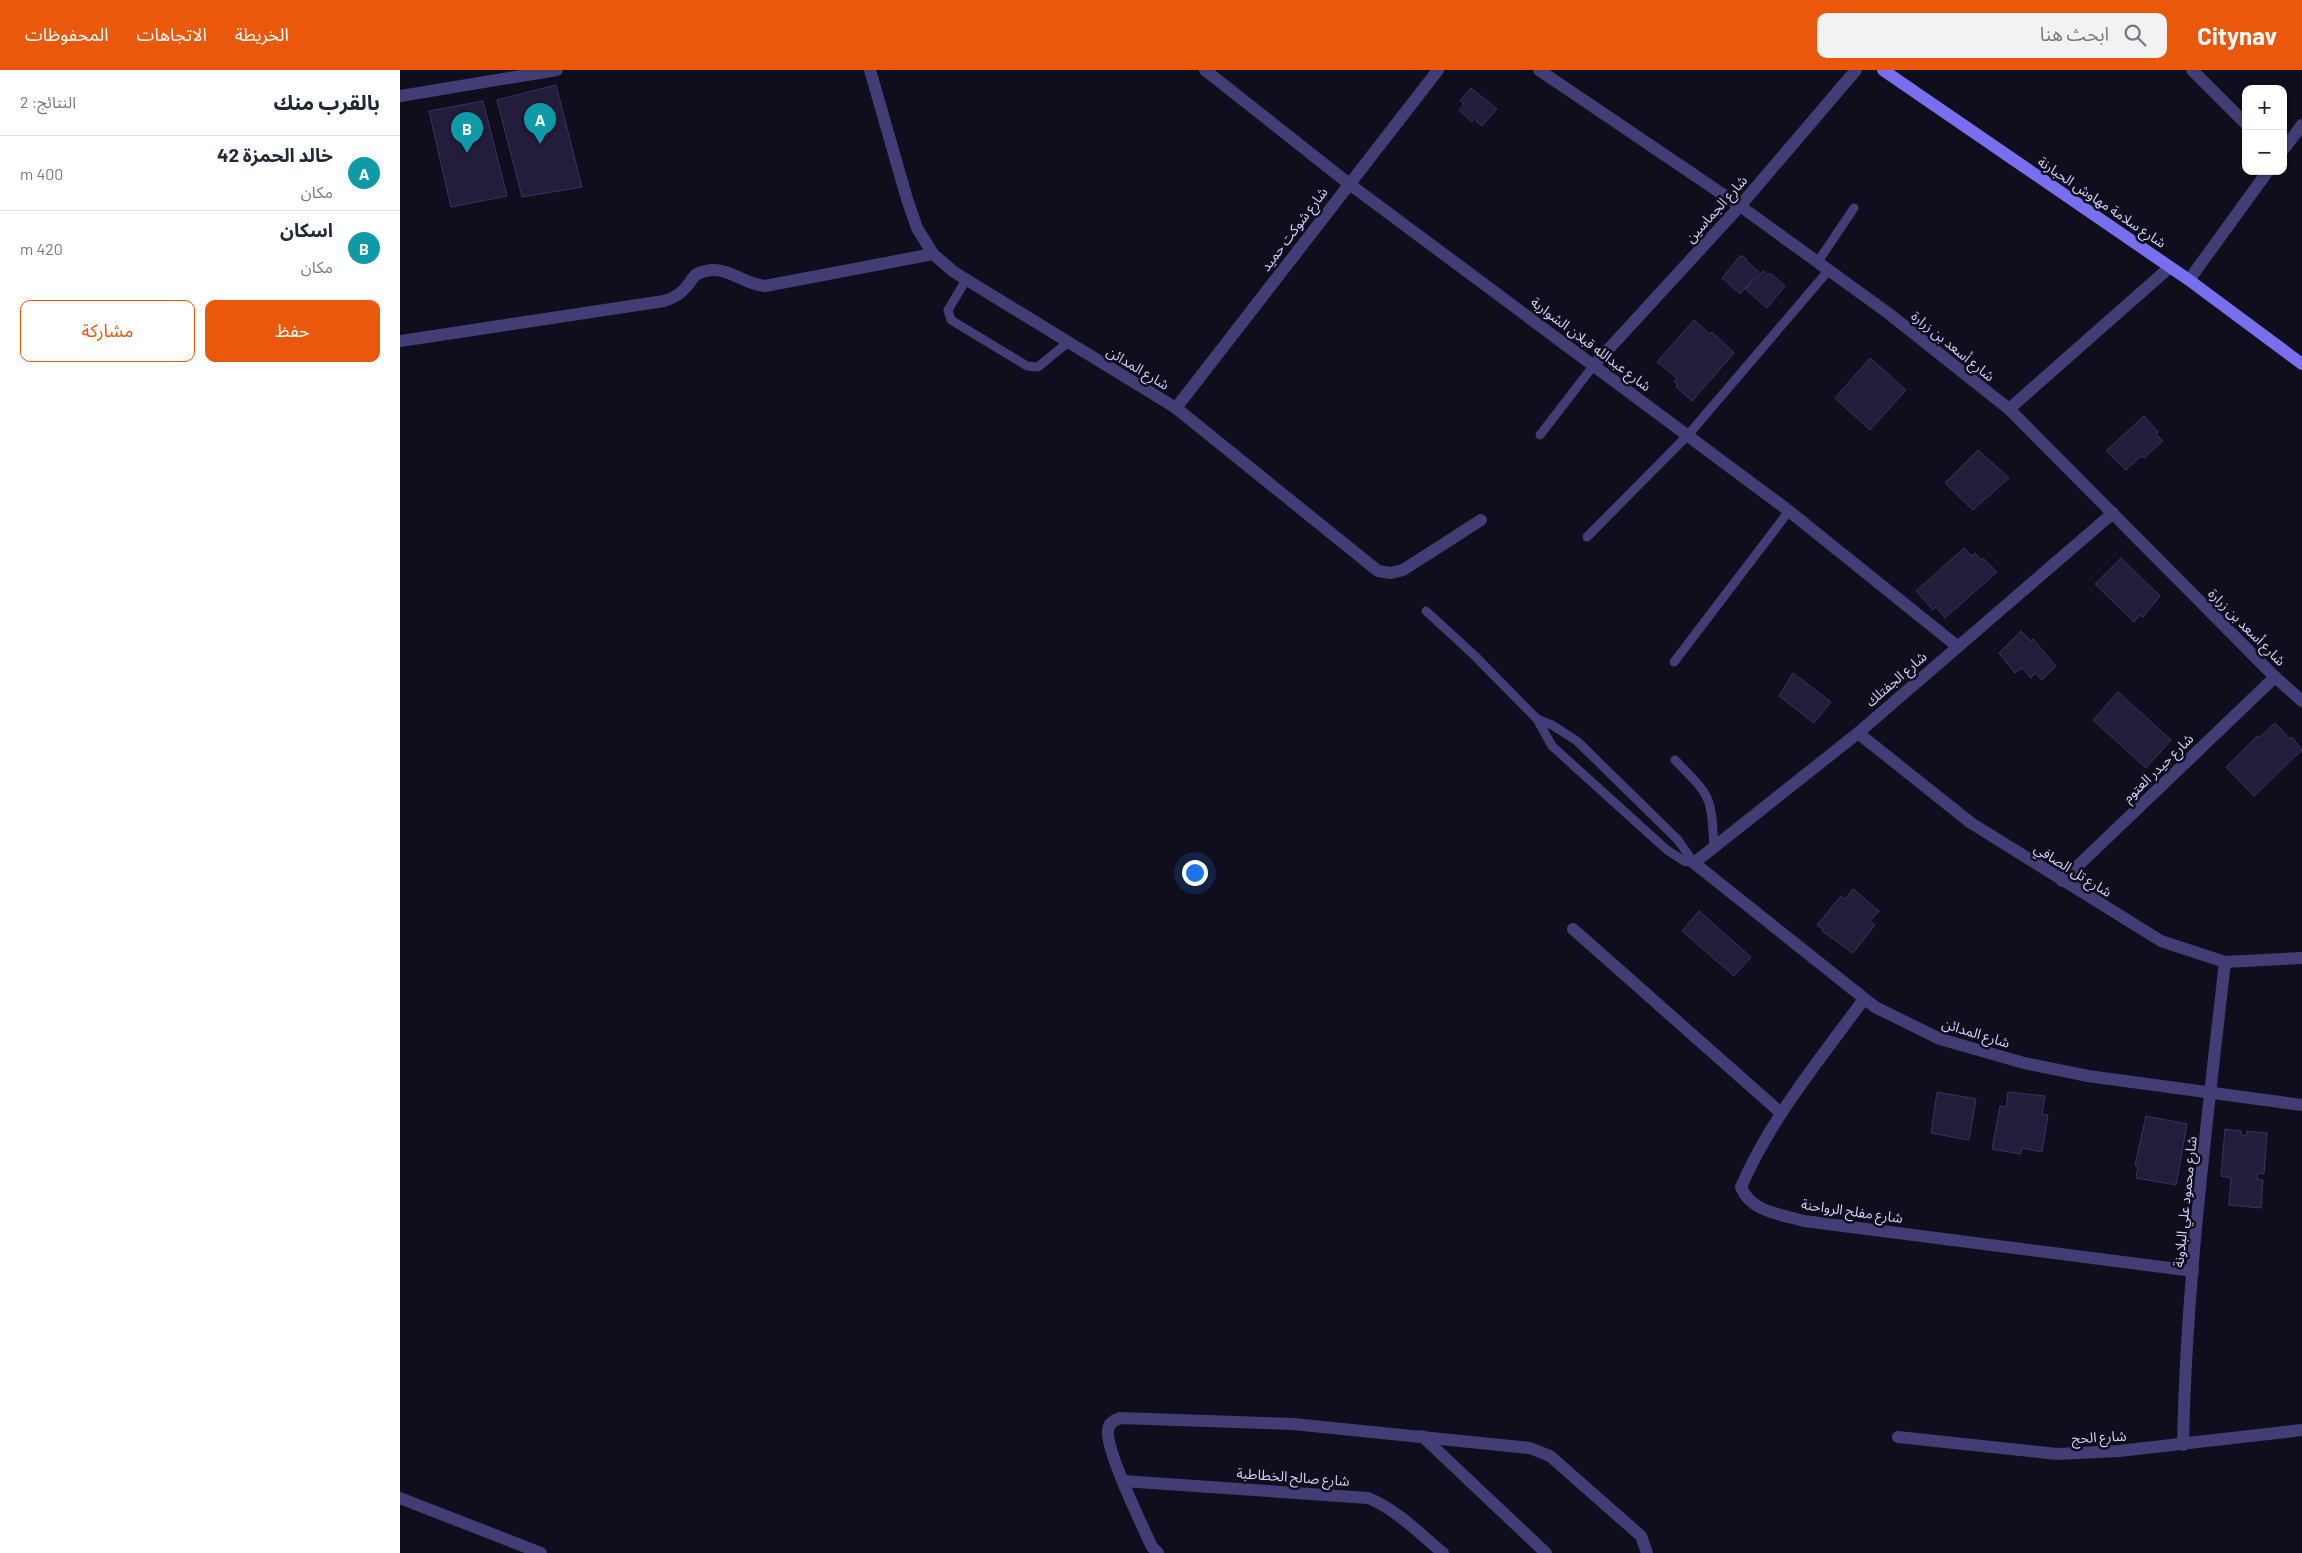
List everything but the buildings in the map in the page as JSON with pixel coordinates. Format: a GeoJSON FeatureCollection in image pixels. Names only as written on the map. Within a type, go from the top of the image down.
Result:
{"type":"FeatureCollection","features":[{"type":"Feature","properties":{"kind":"street"},"geometry":{"type":"LineString","coordinates":[[400,96],[557,70]]}},
{"type":"Feature","properties":{"kind":"street","name":"شارع المدائن"},"geometry":{"type":"LineString","coordinates":[[870,70],[911,214],[933,254],[966,280],[1176,408],[1378,571],[1391,573],[1403,570],[1481,520]]}},
{"type":"Feature","properties":{"kind":"street","name":"شارع عبدالله قبلان الشواربة"},"geometry":{"type":"LineString","coordinates":[[1205,70],[1348,183],[1788,511],[1957,646]]}},
{"type":"Feature","properties":{"kind":"street","name":"شارع شوكت حميد"},"geometry":{"type":"LineString","coordinates":[[1176,408],[1348,183],[1438,70]]}},
{"type":"Feature","properties":{"kind":"street","name":"شارع أسعد بن زرارة"},"geometry":{"type":"LineString","coordinates":[[1539,70],[1740,206],[1888,313],[2009,409],[2275,677],[2302,701]]}},
{"type":"Feature","properties":{"kind":"street","name":"شارع الجماسين"},"geometry":{"type":"LineString","coordinates":[[1594,365],[1740,206],[1856,70]]}},
{"type":"Feature","properties":{"kind":"street","name":"شارع سلامة مهاوش الحبارنة"},"geometry":{"type":"LineString","coordinates":[[1882,70],[2190,280],[2302,364]]}},
{"type":"Feature","properties":{"kind":"street"},"geometry":{"type":"LineString","coordinates":[[2192,70],[2242,120]]}},
{"type":"Feature","properties":{"kind":"street"},"geometry":{"type":"LineString","coordinates":[[2287,145],[2302,125]]}},
{"type":"Feature","properties":{"kind":"street"},"geometry":{"type":"LineString","coordinates":[[2190,280],[2265,175]]}},
{"type":"Feature","properties":{"kind":"street"},"geometry":{"type":"LineString","coordinates":[[400,341],[664,301],[678,296],[695,275],[700,273],[726,270],[753,285],[765,286],[933,254]]}},
{"type":"Feature","properties":{"kind":"street"},"geometry":{"type":"LineString","coordinates":[[2009,409],[2170,267]]}},
{"type":"Feature","properties":{"kind":"street","name":"شارع الجفتلك"},"geometry":{"type":"LineString","coordinates":[[1694,863],[1858,733],[2113,513]]}},
{"type":"Feature","properties":{"kind":"street","name":"شارع حيدر العتوم"},"geometry":{"type":"LineString","coordinates":[[2062,881],[2275,677]]}},
{"type":"Feature","properties":{"kind":"street","name":"شارع تل الصافي"},"geometry":{"type":"LineString","coordinates":[[1858,733],[1971,823],[2161,941],[2225,962],[2302,958]]}},
{"type":"Feature","properties":{"kind":"street","name":"شارع المدائن"},"geometry":{"type":"LineString","coordinates":[[1694,863],[1864,999],[1900,1021],[1962,1046],[2088,1076],[2302,1106]]}},
{"type":"Feature","properties":{"kind":"street"},"geometry":{"type":"LineString","coordinates":[[1573,929],[1781,1113]]}},
{"type":"Feature","properties":{"kind":"street","name":"شارع محمود علي البلاونة"},"geometry":{"type":"LineString","coordinates":[[2183,1445],[2184,1395],[2193,1271],[2225,962]]}},
{"type":"Feature","properties":{"kind":"street","name":"شارع مفلح الرواحنة"},"geometry":{"type":"LineString","coordinates":[[1864,999],[1781,1113],[1753,1160],[1741,1187],[1746,1199],[1758,1207],[1804,1221],[2193,1271]]}},
{"type":"Feature","properties":{"kind":"street"},"geometry":{"type":"LineString","coordinates":[[1158,1553],[1152,1547],[1122,1481],[1107,1433],[1111,1424],[1120,1418],[1293,1424],[1422,1436],[1540,1450],[1550,1456],[1641,1536],[1646,1553]]}},
{"type":"Feature","properties":{"kind":"street","name":"شارع الحج"},"geometry":{"type":"LineString","coordinates":[[1898,1437],[2058,1454],[2183,1445],[2302,1430]]}},
{"type":"Feature","properties":{"kind":"street"},"geometry":{"type":"LineString","coordinates":[[1422,1436],[1546,1553]]}},
{"type":"Feature","properties":{"kind":"street","name":"شارع صالح الخطاطبة"},"geometry":{"type":"LineString","coordinates":[[1122,1481],[1368,1498],[1380,1502],[1443,1553]]}},
{"type":"Feature","properties":{"kind":"street"},"geometry":{"type":"LineString","coordinates":[[400,1498],[541,1553]]}},
{"type":"Feature","properties":{"kind":"lane"},"geometry":{"type":"LineString","coordinates":[[1817,263],[1854,208]]}},
{"type":"Feature","properties":{"kind":"lane"},"geometry":{"type":"LineString","coordinates":[[1587,537],[1688,436],[1828,271]]}},
{"type":"Feature","properties":{"kind":"lane"},"geometry":{"type":"LineString","coordinates":[[966,280],[948,310],[951,320],[1027,366],[1038,367],[1067,343]]}},
{"type":"Feature","properties":{"kind":"lane"},"geometry":{"type":"LineString","coordinates":[[1540,435],[1594,365]]}},
{"type":"Feature","properties":{"kind":"lane"},"geometry":{"type":"LineString","coordinates":[[1674,662],[1788,511]]}},
{"type":"Feature","properties":{"kind":"lane"},"geometry":{"type":"LineString","coordinates":[[1426,611],[1474,655],[1537,720],[1552,746],[1667,850],[1684,861],[1694,863]]}},
{"type":"Feature","properties":{"kind":"lane"},"geometry":{"type":"LineString","coordinates":[[1537,720],[1552,724],[1577,741],[1678,840],[1694,863]]}},
{"type":"Feature","properties":{"kind":"lane"},"geometry":{"type":"LineString","coordinates":[[1676,760],[1702,787],[1709,799],[1714,848]]}},
{"type":"Feature","properties":{"kind":"place","name":"خالد الحمزة 42"},"geometry":{"type":"Point","coordinates":[540,144]}},
{"type":"Feature","properties":{"kind":"place","name":"اسكان"},"geometry":{"type":"Point","coordinates":[467,153]}}]}
